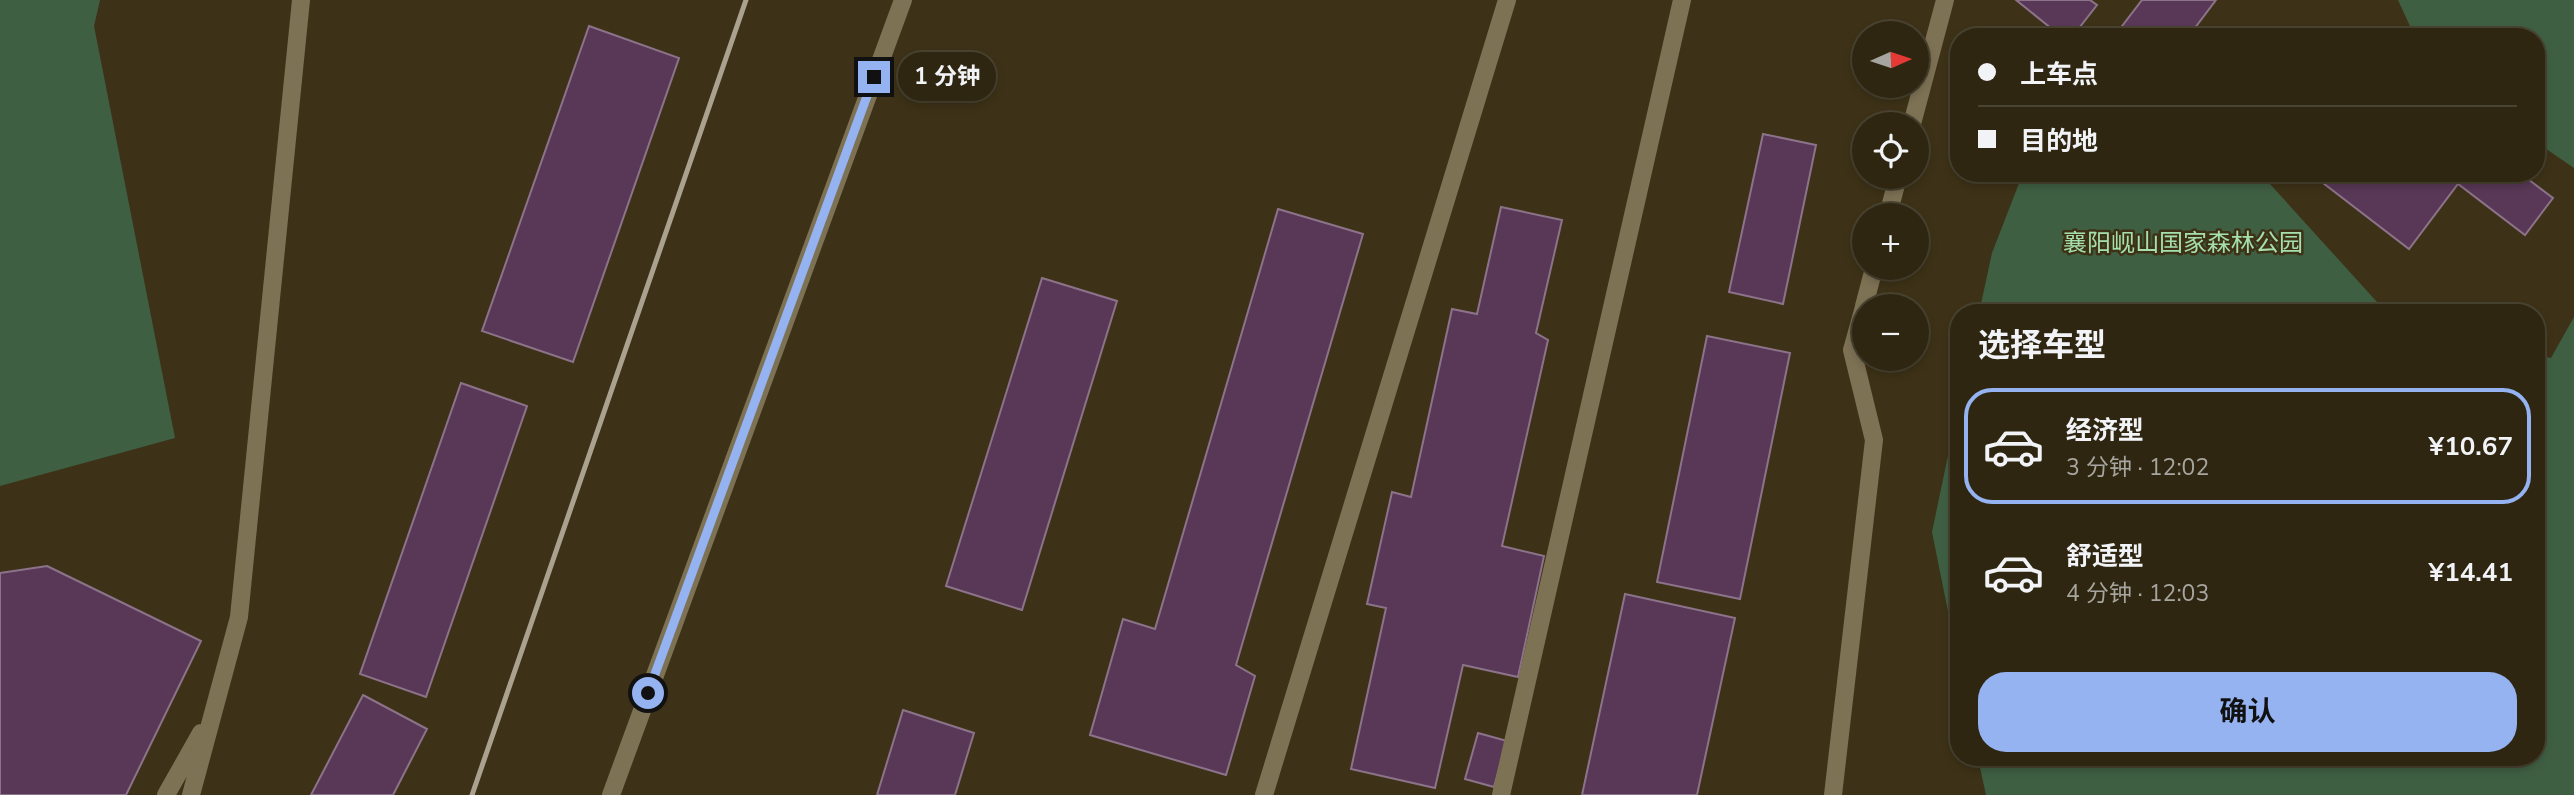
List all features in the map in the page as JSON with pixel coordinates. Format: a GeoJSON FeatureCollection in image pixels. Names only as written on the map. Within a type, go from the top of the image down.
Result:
{"type":"FeatureCollection","features":[{"type":"Feature","properties":{"kind":"lane"},"geometry":{"type":"LineString","coordinates":[[191,795],[239,617],[302,0]]}},
{"type":"Feature","properties":{"kind":"lane"},"geometry":{"type":"LineString","coordinates":[[611,795],[903,0]]}},
{"type":"Feature","properties":{"kind":"lane"},"geometry":{"type":"LineString","coordinates":[[1270,794],[1507,0]]}},
{"type":"Feature","properties":{"kind":"lane"},"geometry":{"type":"LineString","coordinates":[[1501,795],[1682,0]]}},
{"type":"Feature","properties":{"kind":"lane"},"geometry":{"type":"LineString","coordinates":[[1915,112],[1945,0]]}},
{"type":"Feature","properties":{"kind":"lane"},"geometry":{"type":"LineString","coordinates":[[1833,795],[1874,440],[1857,371]]}},
{"type":"Feature","properties":{"kind":"lane"},"geometry":{"type":"LineString","coordinates":[[166,795],[214,712]]}},
{"type":"Feature","properties":{"kind":"green space"},"geometry":{"type":"Polygon","coordinates":[[[0,0],[100,0],[94,26],[175,438],[0,486],[0,0]]]}},
{"type":"Feature","properties":{"kind":"green space"},"geometry":{"type":"Polygon","coordinates":[[[2398,0],[2574,0],[2574,168],[2545,148],[2545,28],[2411,28],[2398,0]]]}},
{"type":"Feature","properties":{"kind":"green space","name":"襄阳岘山国家森林公园"},"geometry":{"type":"Polygon","coordinates":[[[2020,182],[2268,182],[2379,304],[1981,304],[1992,253],[2020,182]]]}},
{"type":"Feature","properties":{"kind":"green space"},"geometry":{"type":"Polygon","coordinates":[[[2574,317],[2574,795],[1986,795],[1980,766],[2545,766],[2545,357],[2551,358],[2574,317]]]}},
{"type":"Feature","properties":{"kind":"green space"},"geometry":{"type":"Polygon","coordinates":[[[1950,446],[1950,621],[1932,532],[1950,446]]]}},
{"type":"Feature","properties":{"kind":"building"},"geometry":{"type":"Polygon","coordinates":[[[2016,0],[2090,0],[2097,5],[2079,28],[2051,28],[2016,0]]]}},
{"type":"Feature","properties":{"kind":"building"},"geometry":{"type":"Polygon","coordinates":[[[2142,0],[2216,0],[2195,28],[2121,28],[2142,0]]]}},
{"type":"Feature","properties":{"kind":"building"},"geometry":{"type":"Polygon","coordinates":[[[589,26],[679,58],[573,362],[482,331],[589,26]]]}},
{"type":"Feature","properties":{"kind":"building"},"geometry":{"type":"Polygon","coordinates":[[[1763,134],[1816,145],[1783,304],[1729,292],[1763,134]]]}},
{"type":"Feature","properties":{"kind":"building"},"geometry":{"type":"Polygon","coordinates":[[[2322,182],[2532,182],[2553,198],[2525,235],[2458,184],[2409,249],[2322,182]]]}},
{"type":"Feature","properties":{"kind":"building"},"geometry":{"type":"Polygon","coordinates":[[[1501,207],[1562,220],[1536,333],[1548,340],[1502,546],[1544,556],[1518,677],[1463,665],[1435,788],[1351,769],[1386,608],[1367,604],[1392,492],[1411,497],[1452,309],[1477,314],[1501,207]]]}},
{"type":"Feature","properties":{"kind":"building"},"geometry":{"type":"Polygon","coordinates":[[[1278,209],[1363,234],[1236,665],[1255,676],[1226,775],[1090,735],[1123,619],[1155,629],[1278,209]]]}},
{"type":"Feature","properties":{"kind":"building"},"geometry":{"type":"Polygon","coordinates":[[[1042,278],[1117,301],[1022,610],[946,586],[1042,278]]]}},
{"type":"Feature","properties":{"kind":"building"},"geometry":{"type":"Polygon","coordinates":[[[1707,336],[1790,353],[1740,599],[1657,582],[1707,336]]]}},
{"type":"Feature","properties":{"kind":"building"},"geometry":{"type":"Polygon","coordinates":[[[461,383],[527,406],[426,697],[360,674],[461,383]]]}},
{"type":"Feature","properties":{"kind":"building"},"geometry":{"type":"Polygon","coordinates":[[[47,566],[201,641],[126,795],[0,795],[0,573],[47,566]]]}},
{"type":"Feature","properties":{"kind":"building"},"geometry":{"type":"Polygon","coordinates":[[[1625,594],[1735,618],[1697,795],[1582,795],[1625,594]]]}},
{"type":"Feature","properties":{"kind":"building"},"geometry":{"type":"Polygon","coordinates":[[[363,695],[427,729],[393,795],[311,795],[363,695]]]}},
{"type":"Feature","properties":{"kind":"building"},"geometry":{"type":"Polygon","coordinates":[[[903,710],[974,733],[955,795],[877,795],[903,710]]]}},
{"type":"Feature","properties":{"kind":"building"},"geometry":{"type":"Polygon","coordinates":[[[1478,733],[1507,741],[1494,787],[1465,779],[1478,733]]]}},
{"type":"Feature","properties":{"kind":"railway"},"geometry":{"type":"LineString","coordinates":[[472,795],[746,0]]}},
{"type":"Feature","properties":{"kind":"route"},"geometry":{"type":"LineString","coordinates":[[648,693],[874,77]]}}]}
